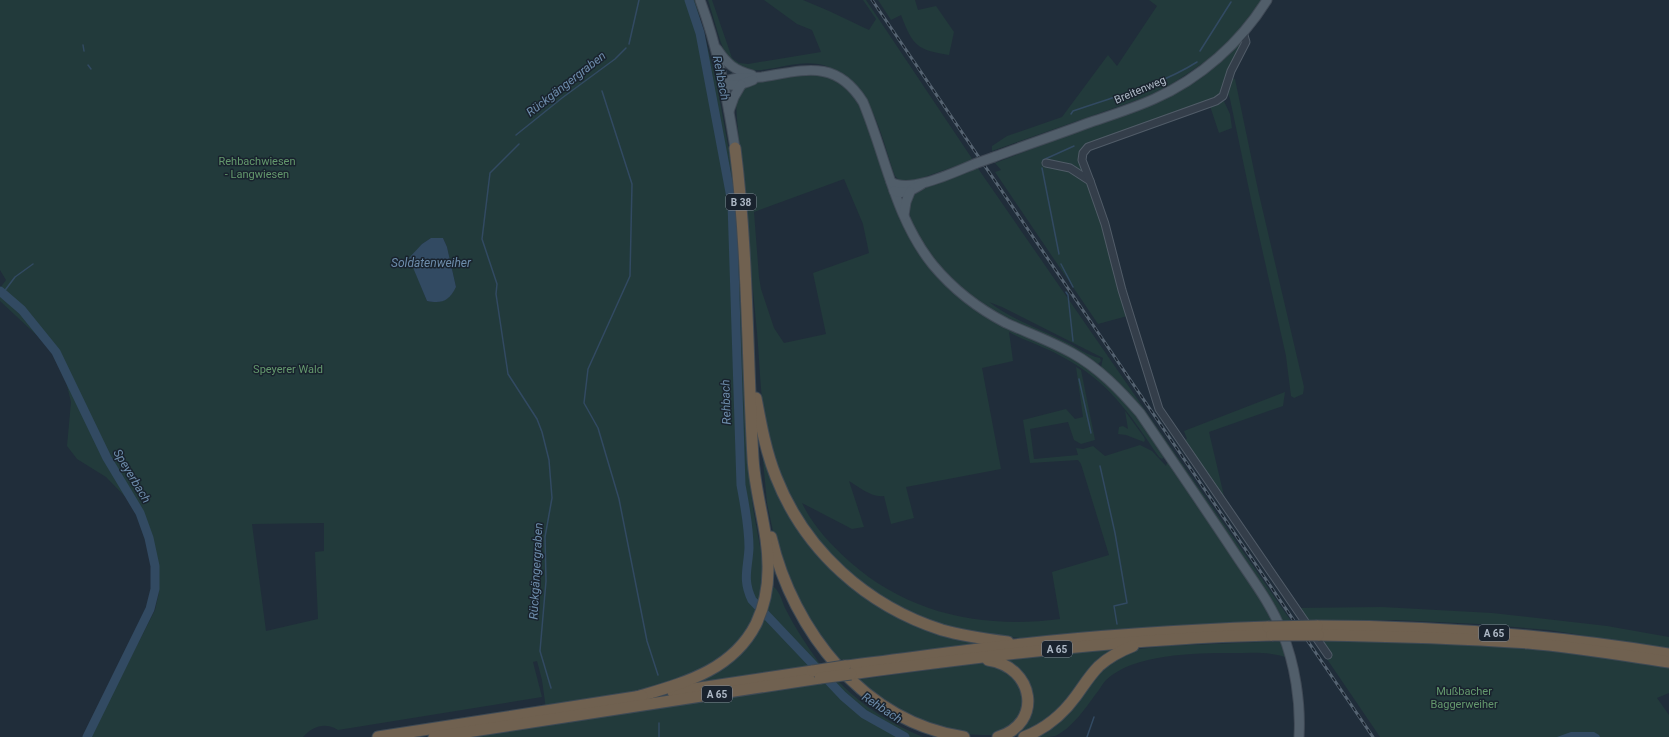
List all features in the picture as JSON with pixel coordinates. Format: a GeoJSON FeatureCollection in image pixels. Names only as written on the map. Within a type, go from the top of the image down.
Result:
{"type":"FeatureCollection","features":[{"type":"Feature","properties":{"kind":"highway","name":"B 38"},"geometry":{"type":"LineString","coordinates":[[735,148],[744,230],[746,288],[756,398]]}},
{"type":"Feature","properties":{"kind":"highway"},"geometry":{"type":"LineString","coordinates":[[637,697],[692,680],[714,668],[728,658],[744,643],[759,618],[764,605],[768,580],[766,547],[754,470],[746,288]]}},
{"type":"Feature","properties":{"kind":"highway"},"geometry":{"type":"LineString","coordinates":[[756,398],[767,451],[776,477],[787,501],[808,536],[840,572],[878,600],[919,621],[944,630],[969,636],[1023,644]]}},
{"type":"Feature","properties":{"kind":"highway"},"geometry":{"type":"LineString","coordinates":[[756,398],[760,458],[769,527],[775,553],[784,579],[795,605],[809,630],[824,651],[842,671],[883,704],[920,725],[943,733],[964,737]]}},
{"type":"Feature","properties":{"kind":"highway"},"geometry":{"type":"LineString","coordinates":[[766,547],[775,575],[790,609],[808,640],[828,665],[854,691],[881,711],[908,726],[935,737]]}},
{"type":"Feature","properties":{"kind":"highway","name":"A 65"},"geometry":{"type":"LineString","coordinates":[[615,705],[637,697],[848,670],[1023,644],[1166,632],[1318,631],[1396,628],[1520,635],[1601,643],[1669,654]]}},
{"type":"Feature","properties":{"kind":"highway","name":"A 65"},"geometry":{"type":"LineString","coordinates":[[848,670],[1145,641],[1270,631]]}},
{"type":"Feature","properties":{"kind":"highway","name":"A 65"},"geometry":{"type":"LineString","coordinates":[[1318,631],[1528,643],[1599,651],[1669,662]]}},
{"type":"Feature","properties":{"kind":"highway"},"geometry":{"type":"LineString","coordinates":[[1024,737],[1044,727],[1058,716],[1071,703],[1090,675],[1104,661],[1121,651],[1145,641]]}},
{"type":"Feature","properties":{"kind":"highway"},"geometry":{"type":"LineString","coordinates":[[969,658],[1003,663],[1018,673],[1026,686],[1028,701],[1024,716],[1015,728],[1007,734],[998,737]]}},
{"type":"Feature","properties":{"kind":"highway","name":"A 65"},"geometry":{"type":"LineString","coordinates":[[378,737],[615,705],[816,674]]}},
{"type":"Feature","properties":{"kind":"highway","name":"A 65"},"geometry":{"type":"LineString","coordinates":[[434,737],[599,707]]}},
{"type":"Feature","properties":{"kind":"main road","name":"B 38"},"geometry":{"type":"LineString","coordinates":[[700,0],[724,83],[735,148]]}},
{"type":"Feature","properties":{"kind":"main road","name":"Breitenweg"},"geometry":{"type":"LineString","coordinates":[[923,183],[1137,106],[1166,93],[1220,56],[1244,32],[1267,0]]}},
{"type":"Feature","properties":{"kind":"main road","name":"B 38"},"geometry":{"type":"LineString","coordinates":[[714,45],[724,58],[738,71],[761,77]]}},
{"type":"Feature","properties":{"kind":"main road","name":"B 38"},"geometry":{"type":"LineString","coordinates":[[724,83],[729,79],[761,77],[800,70],[827,72],[840,77],[853,87],[863,102],[894,186]]}},
{"type":"Feature","properties":{"kind":"main road","name":"B 38"},"geometry":{"type":"LineString","coordinates":[[724,83],[728,86],[741,85],[761,77]]}},
{"type":"Feature","properties":{"kind":"main road"},"geometry":{"type":"LineString","coordinates":[[729,111],[734,97],[741,85]]}},
{"type":"Feature","properties":{"kind":"main road"},"geometry":{"type":"LineString","coordinates":[[894,186],[923,183]]}},
{"type":"Feature","properties":{"kind":"main road"},"geometry":{"type":"LineString","coordinates":[[894,186],[900,193],[910,192],[923,183]]}},
{"type":"Feature","properties":{"kind":"main road"},"geometry":{"type":"LineString","coordinates":[[894,186],[903,216],[913,236],[925,255],[958,291],[974,304],[1000,320],[1055,344],[1086,362],[1118,389],[1140,413],[1276,618],[1291,658],[1297,699],[1299,737]]}},
{"type":"Feature","properties":{"kind":"main road"},"geometry":{"type":"LineString","coordinates":[[903,216],[910,192]]}},
{"type":"Feature","properties":{"kind":"street"},"geometry":{"type":"LineString","coordinates":[[1244,32],[1246,42],[1231,71],[1222,96],[1216,101],[1088,147],[1083,153],[1082,160],[1105,224],[1122,290],[1159,409],[1328,655]]}},
{"type":"Feature","properties":{"kind":"street"},"geometry":{"type":"LineString","coordinates":[[1046,163],[1070,168],[1090,181]]}},
{"type":"Feature","properties":{"kind":"green space"},"geometry":{"type":"Polygon","coordinates":[[[0,0],[695,0],[716,80],[737,203],[749,471],[763,571],[759,601],[761,602],[751,624],[735,648],[708,669],[709,675],[732,659],[750,638],[757,627],[767,601],[770,587],[774,587],[778,591],[793,623],[820,664],[711,681],[712,698],[839,682],[848,691],[878,714],[923,737],[463,737],[548,724],[542,680],[537,661],[533,662],[542,697],[338,730],[328,726],[319,726],[311,730],[303,737],[90,737],[155,610],[159,592],[157,564],[151,538],[142,514],[106,477],[77,459],[67,446],[71,402],[60,357],[0,301],[0,288],[6,280],[0,270],[0,0]],[[431,238],[422,244],[410,258],[427,301],[437,302],[448,298],[456,287],[447,247],[443,238],[431,238]],[[324,523],[252,524],[266,631],[318,619],[315,552],[324,551],[324,523]]]}},
{"type":"Feature","properties":{"kind":"green space"},"geometry":{"type":"Polygon","coordinates":[[[708,0],[712,0],[732,58],[739,63],[748,64],[821,52],[812,30],[797,24],[764,0],[803,0],[869,30],[876,19],[863,0],[866,0],[973,160],[916,180],[900,181],[895,176],[876,119],[862,93],[852,82],[835,70],[818,64],[807,63],[751,70],[735,64],[729,60],[724,50],[708,0]]]}},
{"type":"Feature","properties":{"kind":"green space"},"geometry":{"type":"Polygon","coordinates":[[[878,0],[915,0],[918,10],[936,6],[954,32],[949,55],[930,51],[918,45],[909,34],[901,15],[891,20],[878,0]]]}},
{"type":"Feature","properties":{"kind":"green space"},"geometry":{"type":"Polygon","coordinates":[[[1149,0],[1262,0],[1224,49],[1160,92],[992,151],[992,146],[1007,136],[1062,117],[1108,55],[1117,66],[1157,6],[1149,0]]]}},
{"type":"Feature","properties":{"kind":"green space"},"geometry":{"type":"Polygon","coordinates":[[[1242,42],[1221,95],[1230,114],[1232,128],[1219,133],[1208,100],[1083,146],[1080,158],[1131,315],[1098,324],[995,172],[1001,170],[995,163],[1144,106],[1242,42]]]}},
{"type":"Feature","properties":{"kind":"green space"},"geometry":{"type":"Polygon","coordinates":[[[820,73],[844,84],[861,104],[893,199],[949,285],[1087,366],[1126,401],[1165,456],[1162,459],[1159,457],[1127,412],[1105,387],[1092,376],[1059,355],[1009,332],[1013,361],[982,368],[1001,469],[906,487],[914,518],[891,524],[884,496],[870,494],[849,481],[864,527],[852,529],[802,503],[811,520],[823,535],[850,562],[873,580],[922,606],[948,614],[1003,622],[1031,622],[1060,619],[1052,572],[1109,555],[1081,464],[1078,460],[1030,463],[1023,420],[1066,409],[1075,419],[1083,417],[1076,367],[1081,370],[1095,440],[1081,444],[1074,440],[1068,422],[1030,429],[1034,459],[1078,455],[1076,448],[1083,449],[1093,446],[1105,456],[1140,445],[1152,451],[1166,466],[1167,463],[1170,463],[1275,622],[1022,638],[977,634],[950,628],[920,617],[891,603],[865,586],[841,565],[820,542],[801,516],[786,488],[769,441],[761,391],[758,339],[736,103],[738,96],[745,87],[760,80],[792,75],[820,73]],[[844,179],[754,212],[761,289],[774,328],[784,343],[826,334],[813,273],[869,253],[863,224],[844,179]]]}},
{"type":"Feature","properties":{"kind":"green space"},"geometry":{"type":"Polygon","coordinates":[[[1232,78],[1235,79],[1258,190],[1304,387],[1303,394],[1294,398],[1291,396],[1286,356],[1227,91],[1232,78]]]}},
{"type":"Feature","properties":{"kind":"green space"},"geometry":{"type":"Polygon","coordinates":[[[977,167],[1291,621],[1282,622],[1241,556],[1101,367],[1103,358],[1002,307],[989,302],[1007,314],[1100,358],[1101,361],[1096,366],[1000,316],[978,301],[958,284],[939,265],[923,243],[911,220],[909,205],[913,195],[935,183],[977,167]]]}},
{"type":"Feature","properties":{"kind":"green space"},"geometry":{"type":"Polygon","coordinates":[[[1285,392],[1283,406],[1209,432],[1228,513],[1179,442],[1187,439],[1184,431],[1285,392]]]}},
{"type":"Feature","properties":{"kind":"green space"},"geometry":{"type":"Polygon","coordinates":[[[1125,411],[1144,437],[1144,442],[1126,435],[1118,434],[1119,427],[1123,426],[1128,429],[1125,411]]]}},
{"type":"Feature","properties":{"kind":"green space"},"geometry":{"type":"Polygon","coordinates":[[[761,439],[800,529],[893,614],[990,643],[858,661],[834,659],[798,603],[774,536],[767,503],[761,439]]]}},
{"type":"Feature","properties":{"kind":"green space"},"geometry":{"type":"Polygon","coordinates":[[[1382,607],[1492,613],[1607,626],[1669,637],[1669,649],[1549,630],[1478,624],[1395,620],[1302,621],[1294,608],[1382,607]]]}},
{"type":"Feature","properties":{"kind":"green space","name":"Mußbacher Baggerweiher"},"geometry":{"type":"Polygon","coordinates":[[[1359,639],[1520,647],[1608,657],[1669,667],[1669,693],[1657,698],[1669,715],[1669,737],[1380,737],[1314,640],[1359,639]]]}},
{"type":"Feature","properties":{"kind":"green space"},"geometry":{"type":"Polygon","coordinates":[[[1283,641],[1288,658],[1274,654],[1260,653],[1200,654],[1165,657],[1132,665],[1118,671],[1106,680],[1072,724],[1061,733],[1049,737],[1037,737],[1046,733],[1066,716],[1103,667],[1125,653],[1139,649],[1166,646],[1283,641]]]}},
{"type":"Feature","properties":{"kind":"green space"},"geometry":{"type":"Polygon","coordinates":[[[1117,649],[1081,688],[1052,716],[1036,727],[1021,734],[1007,737],[1031,700],[998,659],[1117,649]]]}},
{"type":"Feature","properties":{"kind":"green space"},"geometry":{"type":"Polygon","coordinates":[[[989,663],[1019,680],[1025,703],[1017,722],[994,735],[961,734],[906,715],[856,680],[965,665],[989,663]]]}},
{"type":"Feature","properties":{"kind":"water","name":"Soldatenweiher"},"geometry":{"type":"Polygon","coordinates":[[[431,238],[443,238],[447,247],[456,287],[451,296],[441,302],[427,301],[409,258],[422,244],[431,238]]]}},
{"type":"Feature","properties":{"kind":"water"},"geometry":{"type":"Polygon","coordinates":[[[1571,732],[1594,732],[1600,737],[1557,737],[1571,732]]]}},
{"type":"Feature","properties":{"kind":"waterway","name":"Rückgängergraben"},"geometry":{"type":"LineString","coordinates":[[629,44],[639,0]]}},
{"type":"Feature","properties":{"kind":"waterway","name":"Rehbach"},"geometry":{"type":"LineString","coordinates":[[689,0],[700,33],[732,203],[741,485],[748,532],[749,548],[746,580],[749,593],[752,600],[843,696],[864,714],[905,737]]}},
{"type":"Feature","properties":{"kind":"waterway"},"geometry":{"type":"LineString","coordinates":[[1200,51],[1231,2]]}},
{"type":"Feature","properties":{"kind":"waterway"},"geometry":{"type":"LineString","coordinates":[[83,45],[84,51]]}},
{"type":"Feature","properties":{"kind":"waterway","name":"Rückgängergraben"},"geometry":{"type":"LineString","coordinates":[[516,135],[562,98],[615,59],[626,48]]}},
{"type":"Feature","properties":{"kind":"waterway"},"geometry":{"type":"LineString","coordinates":[[1071,114],[1073,111],[1168,78],[1197,62]]}},
{"type":"Feature","properties":{"kind":"waterway"},"geometry":{"type":"LineString","coordinates":[[88,65],[91,69]]}},
{"type":"Feature","properties":{"kind":"waterway"},"geometry":{"type":"LineString","coordinates":[[602,91],[632,184],[630,276],[588,369],[584,403],[598,428],[619,499],[647,641],[658,675]]}},
{"type":"Feature","properties":{"kind":"waterway","name":"Rückgängergraben"},"geometry":{"type":"LineString","coordinates":[[519,144],[490,173],[482,239],[497,284],[496,294],[508,374],[537,419],[549,460],[552,498],[545,537],[546,581],[540,651],[551,688]]}},
{"type":"Feature","properties":{"kind":"waterway"},"geometry":{"type":"LineString","coordinates":[[1043,160],[1074,146]]}},
{"type":"Feature","properties":{"kind":"waterway"},"geometry":{"type":"LineString","coordinates":[[1042,168],[1059,254]]}},
{"type":"Feature","properties":{"kind":"waterway"},"geometry":{"type":"LineString","coordinates":[[3,293],[15,277],[33,264]]}},
{"type":"Feature","properties":{"kind":"waterway"},"geometry":{"type":"LineString","coordinates":[[1061,264],[1073,287]]}},
{"type":"Feature","properties":{"kind":"waterway","name":"Speyerbach"},"geometry":{"type":"LineString","coordinates":[[0,291],[22,310],[56,352],[107,458],[140,513],[149,538],[155,566],[155,589],[150,609],[87,737]]}},
{"type":"Feature","properties":{"kind":"waterway"},"geometry":{"type":"LineString","coordinates":[[1066,292],[1068,295],[1073,341]]}},
{"type":"Feature","properties":{"kind":"waterway"},"geometry":{"type":"LineString","coordinates":[[1079,379],[1091,433]]}},
{"type":"Feature","properties":{"kind":"waterway"},"geometry":{"type":"LineString","coordinates":[[1100,466],[1115,533],[1127,603],[1114,606],[1117,624]]}},
{"type":"Feature","properties":{"kind":"waterway"},"geometry":{"type":"LineString","coordinates":[[1087,737],[1094,717]]}},
{"type":"Feature","properties":{"kind":"waterway"},"geometry":{"type":"LineString","coordinates":[[659,723],[659,737]]}},
{"type":"Feature","properties":{"kind":"railway"},"geometry":{"type":"LineString","coordinates":[[872,0],[1373,737]]}},
{"type":"Feature","properties":{"kind":"park label","name":"Rehbachwiesen - Langwiesen"},"geometry":{"type":"Point","coordinates":[257,167]}},
{"type":"Feature","properties":{"kind":"park label","name":"Speyerer Wald"},"geometry":{"type":"Point","coordinates":[288,369]}}]}
